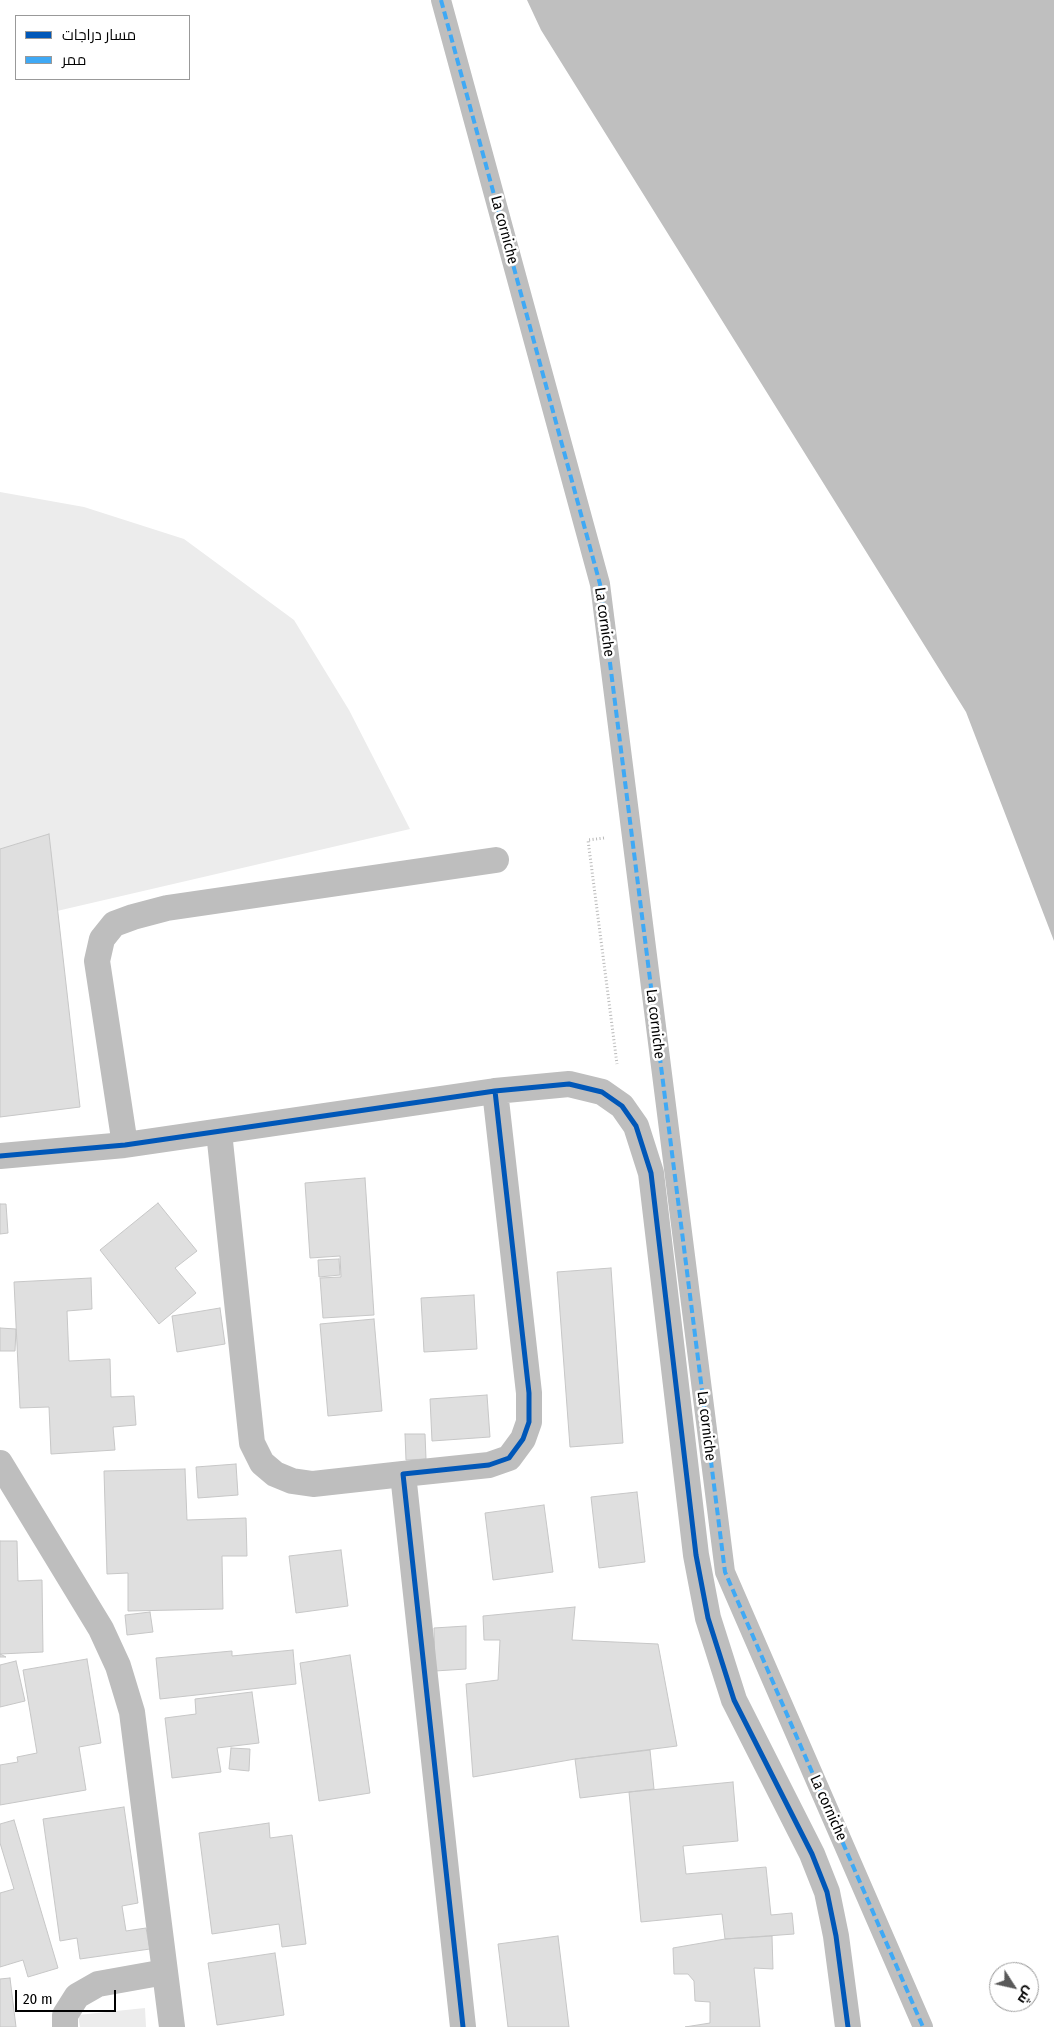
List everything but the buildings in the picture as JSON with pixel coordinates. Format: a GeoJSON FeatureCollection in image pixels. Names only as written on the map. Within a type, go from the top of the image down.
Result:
{"type":"FeatureCollection","features":[{"type":"Feature","properties":{"kind":"street","name":"La corniche"},"geometry":{"type":"LineString","coordinates":[[441,0],[600,584],[725,1572],[924,2027]]}},
{"type":"Feature","properties":{"kind":"street"},"geometry":{"type":"LineString","coordinates":[[125,1144],[97,961],[102,939],[114,924],[167,908],[496,860]]}},
{"type":"Feature","properties":{"kind":"street"},"geometry":{"type":"LineString","coordinates":[[0,1156],[125,1144],[495,1091],[569,1084],[602,1092],[622,1106],[636,1126],[651,1172],[696,1555],[708,1618],[734,1700],[812,1854],[827,1892],[836,1936],[848,2027]]}},
{"type":"Feature","properties":{"kind":"street"},"geometry":{"type":"LineString","coordinates":[[219,1132],[252,1444],[262,1462],[275,1474],[292,1481],[313,1484],[489,1466],[509,1458],[523,1439],[529,1422],[528,1383],[495,1091]]}},
{"type":"Feature","properties":{"kind":"street"},"geometry":{"type":"LineString","coordinates":[[0,1463],[101,1629],[118,1666],[132,1712],[172,2027]]}},
{"type":"Feature","properties":{"kind":"street"},"geometry":{"type":"LineString","coordinates":[[403,1474],[463,2027]]}},
{"type":"Feature","properties":{"kind":"street"},"geometry":{"type":"LineString","coordinates":[[65,2027],[65,2016],[76,1996],[98,1984],[165,1972]]}},
{"type":"Feature","properties":{"kind":"path"},"geometry":{"type":"LineString","coordinates":[[588,840],[622,1106]]}},
{"type":"Feature","properties":{"kind":"shaded area"},"geometry":{"type":"Polygon","coordinates":[[[527,0],[1054,0],[1054,941],[966,712],[541,30],[527,0]]]}},
{"type":"Feature","properties":{"kind":"shaded area"},"geometry":{"type":"Polygon","coordinates":[[[0,492],[84,507],[184,539],[294,620],[349,710],[410,829],[57,911],[49,835],[0,849],[0,492]]]}},
{"type":"Feature","properties":{"kind":"shaded area"},"geometry":{"type":"Polygon","coordinates":[[[145,2008],[146,2027],[80,2027],[78,2015],[145,2008]]]}},
{"type":"Feature","properties":{"kind":"marked path"},"geometry":{"type":"LineString","coordinates":[[441,0],[600,584],[725,1572],[923,2027]]}},
{"type":"Feature","properties":{"kind":"cycle path"},"geometry":{"type":"LineString","coordinates":[[0,1156],[125,1145],[495,1091],[569,1084],[602,1092],[622,1106],[636,1126],[651,1173],[696,1555],[708,1618],[734,1700],[812,1854],[827,1892],[836,1936],[848,2027]]}},
{"type":"Feature","properties":{"kind":"cycle path"},"geometry":{"type":"LineString","coordinates":[[463,2027],[403,1474],[489,1465],[509,1458],[523,1439],[529,1422],[529,1393],[495,1091]]}}]}
